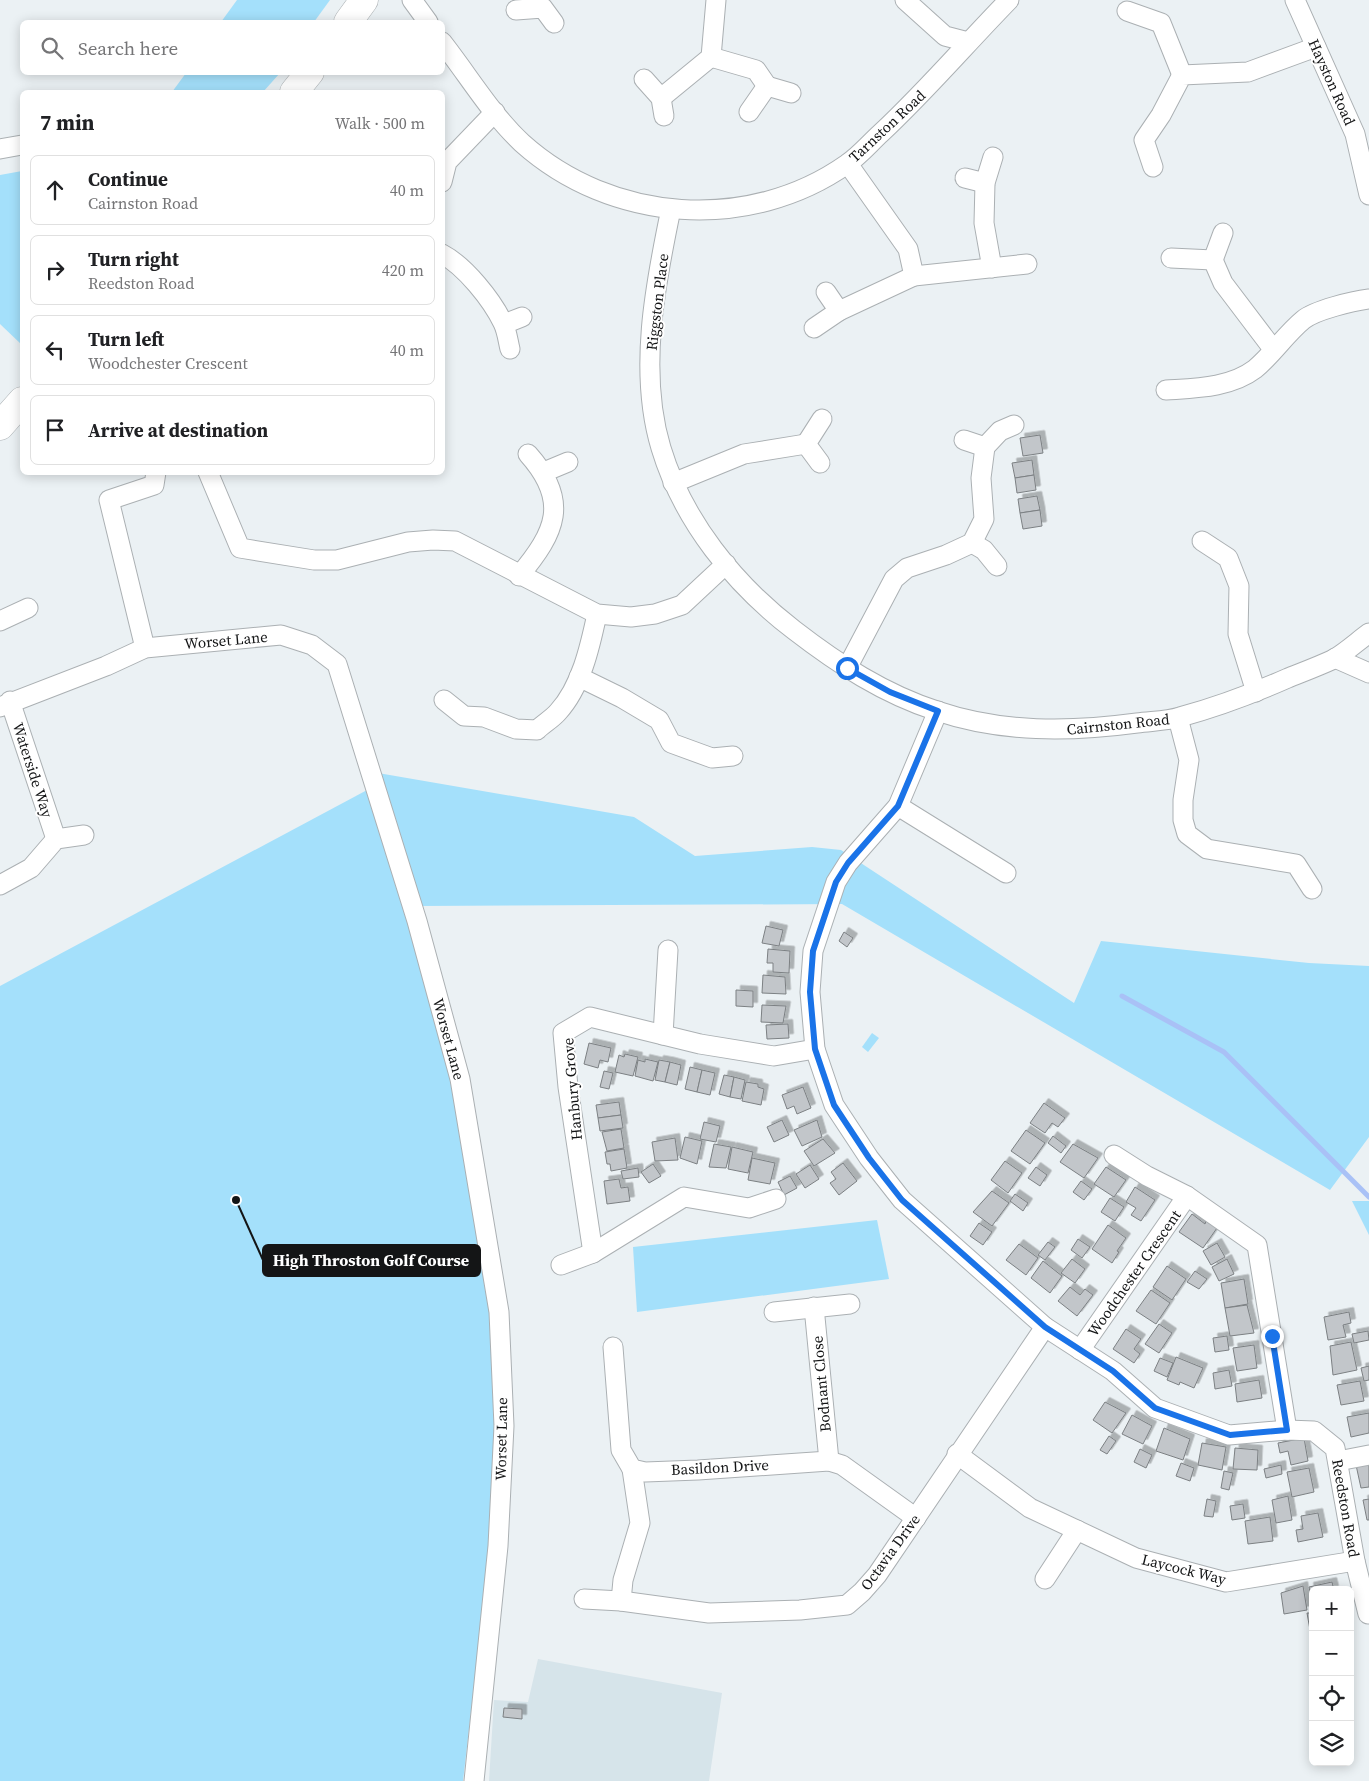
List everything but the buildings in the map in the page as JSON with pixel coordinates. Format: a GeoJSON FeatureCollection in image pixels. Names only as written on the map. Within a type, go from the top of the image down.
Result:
{"type":"FeatureCollection","features":[{"type":"Feature","properties":{"kind":"street"},"geometry":{"type":"LineString","coordinates":[[349,20],[364,0]]}},
{"type":"Feature","properties":{"kind":"street"},"geometry":{"type":"LineString","coordinates":[[412,0],[427,20]]}},
{"type":"Feature","properties":{"kind":"street"},"geometry":{"type":"LineString","coordinates":[[644,79],[662,107],[711,57],[716,0]]}},
{"type":"Feature","properties":{"kind":"street"},"geometry":{"type":"LineString","coordinates":[[905,0],[945,36],[968,42]]}},
{"type":"Feature","properties":{"kind":"street","name":"Tarnston Road"},"geometry":{"type":"LineString","coordinates":[[445,46],[495,112],[522,142],[561,172],[630,201],[671,210],[703,212],[738,208],[771,200],[807,187],[848,164],[916,101],[968,42],[1009,0]]}},
{"type":"Feature","properties":{"kind":"street","name":"Hayston Road"},"geometry":{"type":"LineString","coordinates":[[1295,0],[1316,47],[1362,132],[1369,195]]}},
{"type":"Feature","properties":{"kind":"street"},"geometry":{"type":"LineString","coordinates":[[516,10],[547,10]]}},
{"type":"Feature","properties":{"kind":"street"},"geometry":{"type":"LineString","coordinates":[[1127,11],[1161,23],[1182,75],[1161,115],[1144,140],[1153,166]]}},
{"type":"Feature","properties":{"kind":"street"},"geometry":{"type":"LineString","coordinates":[[1182,75],[1248,72],[1316,47]]}},
{"type":"Feature","properties":{"kind":"street"},"geometry":{"type":"LineString","coordinates":[[711,57],[756,70],[767,86],[791,93]]}},
{"type":"Feature","properties":{"kind":"street"},"geometry":{"type":"LineString","coordinates":[[296,90],[308,75]]}},
{"type":"Feature","properties":{"kind":"street"},"geometry":{"type":"LineString","coordinates":[[749,112],[767,86]]}},
{"type":"Feature","properties":{"kind":"street"},"geometry":{"type":"LineString","coordinates":[[445,170],[447,162],[495,112]]}},
{"type":"Feature","properties":{"kind":"street"},"geometry":{"type":"LineString","coordinates":[[0,149],[20,145]]}},
{"type":"Feature","properties":{"kind":"street"},"geometry":{"type":"LineString","coordinates":[[992,268],[984,223],[985,183],[993,157]]}},
{"type":"Feature","properties":{"kind":"street"},"geometry":{"type":"LineString","coordinates":[[848,164],[908,249],[914,276]]}},
{"type":"Feature","properties":{"kind":"street"},"geometry":{"type":"LineString","coordinates":[[965,178],[985,183]]}},
{"type":"Feature","properties":{"kind":"street","name":"Riggston Place"},"geometry":{"type":"LineString","coordinates":[[652,395],[651,357],[654,309],[671,210]]}},
{"type":"Feature","properties":{"kind":"street"},"geometry":{"type":"LineString","coordinates":[[1223,233],[1213,260],[1223,283],[1273,350]]}},
{"type":"Feature","properties":{"kind":"street"},"geometry":{"type":"LineString","coordinates":[[445,256],[456,262],[490,300],[504,324],[510,349]]}},
{"type":"Feature","properties":{"kind":"street"},"geometry":{"type":"LineString","coordinates":[[1171,258],[1213,260]]}},
{"type":"Feature","properties":{"kind":"street"},"geometry":{"type":"LineString","coordinates":[[814,328],[839,311],[914,276],[1026,264]]}},
{"type":"Feature","properties":{"kind":"street"},"geometry":{"type":"LineString","coordinates":[[826,292],[839,311]]}},
{"type":"Feature","properties":{"kind":"street"},"geometry":{"type":"LineString","coordinates":[[1166,390],[1202,388],[1228,382],[1254,369],[1305,318],[1350,302],[1369,299]]}},
{"type":"Feature","properties":{"kind":"street"},"geometry":{"type":"LineString","coordinates":[[504,324],[522,317]]}},
{"type":"Feature","properties":{"kind":"street","name":"Cairnston Road"},"geometry":{"type":"LineString","coordinates":[[652,395],[658,437],[673,482],[704,537],[726,564],[775,615],[847,668],[890,692],[938,711],[1003,727],[1053,730],[1097,729],[1178,718],[1256,692],[1335,658],[1369,633]]}},
{"type":"Feature","properties":{"kind":"street"},"geometry":{"type":"LineString","coordinates":[[0,426],[20,403]]}},
{"type":"Feature","properties":{"kind":"street"},"geometry":{"type":"LineString","coordinates":[[673,482],[744,454],[806,444],[822,419]]}},
{"type":"Feature","properties":{"kind":"street"},"geometry":{"type":"LineString","coordinates":[[847,668],[894,579],[907,568],[946,556],[972,543],[984,518],[981,478],[985,447],[1000,431],[1014,425]]}},
{"type":"Feature","properties":{"kind":"street"},"geometry":{"type":"LineString","coordinates":[[964,440],[985,447]]}},
{"type":"Feature","properties":{"kind":"street"},"geometry":{"type":"LineString","coordinates":[[806,444],[820,463]]}},
{"type":"Feature","properties":{"kind":"street"},"geometry":{"type":"LineString","coordinates":[[520,576],[537,555],[552,527],[553,498],[544,472],[528,454]]}},
{"type":"Feature","properties":{"kind":"street"},"geometry":{"type":"LineString","coordinates":[[544,472],[568,462]]}},
{"type":"Feature","properties":{"kind":"street"},"geometry":{"type":"LineString","coordinates":[[145,648],[109,500],[154,485],[156,475]]}},
{"type":"Feature","properties":{"kind":"street"},"geometry":{"type":"LineString","coordinates":[[209,475],[240,548],[314,560],[337,560],[408,542],[455,541],[597,614],[631,618],[655,614],[682,604],[726,564]]}},
{"type":"Feature","properties":{"kind":"street"},"geometry":{"type":"LineString","coordinates":[[1202,541],[1228,558],[1239,586],[1238,634],[1256,692]]}},
{"type":"Feature","properties":{"kind":"street"},"geometry":{"type":"LineString","coordinates":[[972,543],[984,550],[997,566]]}},
{"type":"Feature","properties":{"kind":"street"},"geometry":{"type":"LineString","coordinates":[[0,621],[28,608]]}},
{"type":"Feature","properties":{"kind":"street"},"geometry":{"type":"LineString","coordinates":[[444,700],[460,724],[484,718],[516,729],[536,730],[558,712],[579,677],[587,658],[597,614]]}},
{"type":"Feature","properties":{"kind":"street","name":"Worset Lane"},"geometry":{"type":"LineString","coordinates":[[5,704],[106,666],[145,648],[281,635],[312,645],[337,664],[417,921],[460,1079],[499,1312],[504,1426],[498,1536],[474,1781]]}},
{"type":"Feature","properties":{"kind":"street"},"geometry":{"type":"LineString","coordinates":[[1335,658],[1369,673]]}},
{"type":"Feature","properties":{"kind":"street"},"geometry":{"type":"LineString","coordinates":[[579,677],[622,698],[659,720],[671,743],[713,766],[733,756]]}},
{"type":"Feature","properties":{"kind":"street","name":"Waterside Way"},"geometry":{"type":"LineString","coordinates":[[5,704],[56,839]]}},
{"type":"Feature","properties":{"kind":"street","name":"Reedston Road"},"geometry":{"type":"LineString","coordinates":[[938,711],[898,806],[848,863],[836,882],[825,910],[813,951],[810,992],[815,1049],[834,1105],[869,1158],[902,1200],[1045,1327],[1113,1371],[1155,1408],[1230,1435],[1287,1430],[1314,1432],[1335,1448],[1355,1561],[1368,1614]]}},
{"type":"Feature","properties":{"kind":"street"},"geometry":{"type":"LineString","coordinates":[[1178,718],[1189,760],[1183,800],[1183,820],[1187,834],[1208,849],[1296,864],[1312,889]]}},
{"type":"Feature","properties":{"kind":"street"},"geometry":{"type":"LineString","coordinates":[[898,806],[1006,872]]}},
{"type":"Feature","properties":{"kind":"street"},"geometry":{"type":"LineString","coordinates":[[0,885],[31,868],[56,839],[84,835]]}},
{"type":"Feature","properties":{"kind":"street"},"geometry":{"type":"LineString","coordinates":[[663,1035],[668,950]]}},
{"type":"Feature","properties":{"kind":"street","name":"Hanbury Grove"},"geometry":{"type":"LineString","coordinates":[[593,1253],[568,1087],[563,1033],[590,1018],[700,1044],[774,1056],[815,1049]]}},
{"type":"Feature","properties":{"kind":"street","name":"Woodchester Crescent"},"geometry":{"type":"LineString","coordinates":[[1114,1155],[1146,1176],[1188,1196],[1257,1245],[1287,1430]]}},
{"type":"Feature","properties":{"kind":"street","name":"Woodchester Crescent"},"geometry":{"type":"LineString","coordinates":[[1080,1350],[1188,1196]]}},
{"type":"Feature","properties":{"kind":"street"},"geometry":{"type":"LineString","coordinates":[[561,1265],[593,1253],[684,1197],[749,1208],[776,1199]]}},
{"type":"Feature","properties":{"kind":"street"},"geometry":{"type":"LineString","coordinates":[[774,1312],[850,1304]]}},
{"type":"Feature","properties":{"kind":"street","name":"Bodnant Close"},"geometry":{"type":"LineString","coordinates":[[814,1307],[829,1461]]}},
{"type":"Feature","properties":{"kind":"street","name":"Octavia Drive"},"geometry":{"type":"LineString","coordinates":[[584,1599],[621,1601],[709,1613],[770,1612],[847,1605],[877,1575],[957,1454],[1045,1327]]}},
{"type":"Feature","properties":{"kind":"street"},"geometry":{"type":"LineString","coordinates":[[613,1347],[621,1450],[632,1468],[640,1523],[623,1580],[621,1601]]}},
{"type":"Feature","properties":{"kind":"street","name":"Laycock Way"},"geometry":{"type":"LineString","coordinates":[[957,1454],[1030,1508],[1136,1558],[1226,1582],[1355,1561]]}},
{"type":"Feature","properties":{"kind":"street"},"geometry":{"type":"LineString","coordinates":[[1338,1461],[1369,1454]]}},
{"type":"Feature","properties":{"kind":"street","name":"Basildon Drive"},"geometry":{"type":"LineString","coordinates":[[632,1468],[645,1472],[829,1461],[842,1465],[916,1518]]}},
{"type":"Feature","properties":{"kind":"street"},"geometry":{"type":"LineString","coordinates":[[1045,1579],[1077,1530]]}},
{"type":"Feature","properties":{"kind":"shaded area"},"geometry":{"type":"Polygon","coordinates":[[[237,0],[330,0],[315,20],[222,20],[237,0]]]}},
{"type":"Feature","properties":{"kind":"shaded area"},"geometry":{"type":"Polygon","coordinates":[[[185,75],[278,75],[265,90],[173,90],[185,75]]]}},
{"type":"Feature","properties":{"kind":"shaded area"},"geometry":{"type":"Polygon","coordinates":[[[20,171],[20,343],[0,324],[0,175],[20,171]]]}},
{"type":"Feature","properties":{"kind":"shaded area"},"geometry":{"type":"Polygon","coordinates":[[[378,773],[634,817],[695,856],[812,847],[841,850],[1074,1003],[1101,941],[1309,963],[1369,966],[1369,1137],[1330,1190],[842,904],[418,906],[378,773]]]}},
{"type":"Feature","properties":{"kind":"shaded area"},"geometry":{"type":"Polygon","coordinates":[[[369,789],[411,923],[453,1083],[491,1317],[500,1421],[490,1547],[463,1781],[0,1781],[0,986],[369,789]]]}},
{"type":"Feature","properties":{"kind":"shaded area"},"geometry":{"type":"Polygon","coordinates":[[[872,1033],[879,1038],[868,1052],[862,1047],[872,1033]]]}},
{"type":"Feature","properties":{"kind":"shaded area"},"geometry":{"type":"Polygon","coordinates":[[[1352,1201],[1369,1201],[1369,1235],[1352,1201]]]}},
{"type":"Feature","properties":{"kind":"shaded area"},"geometry":{"type":"Polygon","coordinates":[[[877,1220],[889,1279],[637,1312],[633,1247],[877,1220]]]}},
{"type":"Feature","properties":{"kind":"shaded area"},"geometry":{"type":"Polygon","coordinates":[[[538,1659],[722,1693],[709,1781],[489,1781],[494,1700],[528,1702],[538,1659]]]}},
{"type":"Feature","properties":{"kind":"waterway"},"geometry":{"type":"LineString","coordinates":[[1122,996],[1224,1052],[1369,1197]]}},
{"type":"Feature","properties":{"kind":"place","name":"High Throston Golf Course"},"geometry":{"type":"Point","coordinates":[236,1200]}},
{"type":"Feature","properties":{"kind":"route"},"geometry":{"type":"LineString","coordinates":[[847,668],[890,692],[938,711],[898,806],[848,863],[836,882],[825,910],[813,951],[810,992],[815,1049],[834,1105],[869,1158],[902,1200],[1045,1327],[1113,1371],[1155,1408],[1230,1435],[1287,1430],[1272,1336]]}}]}
